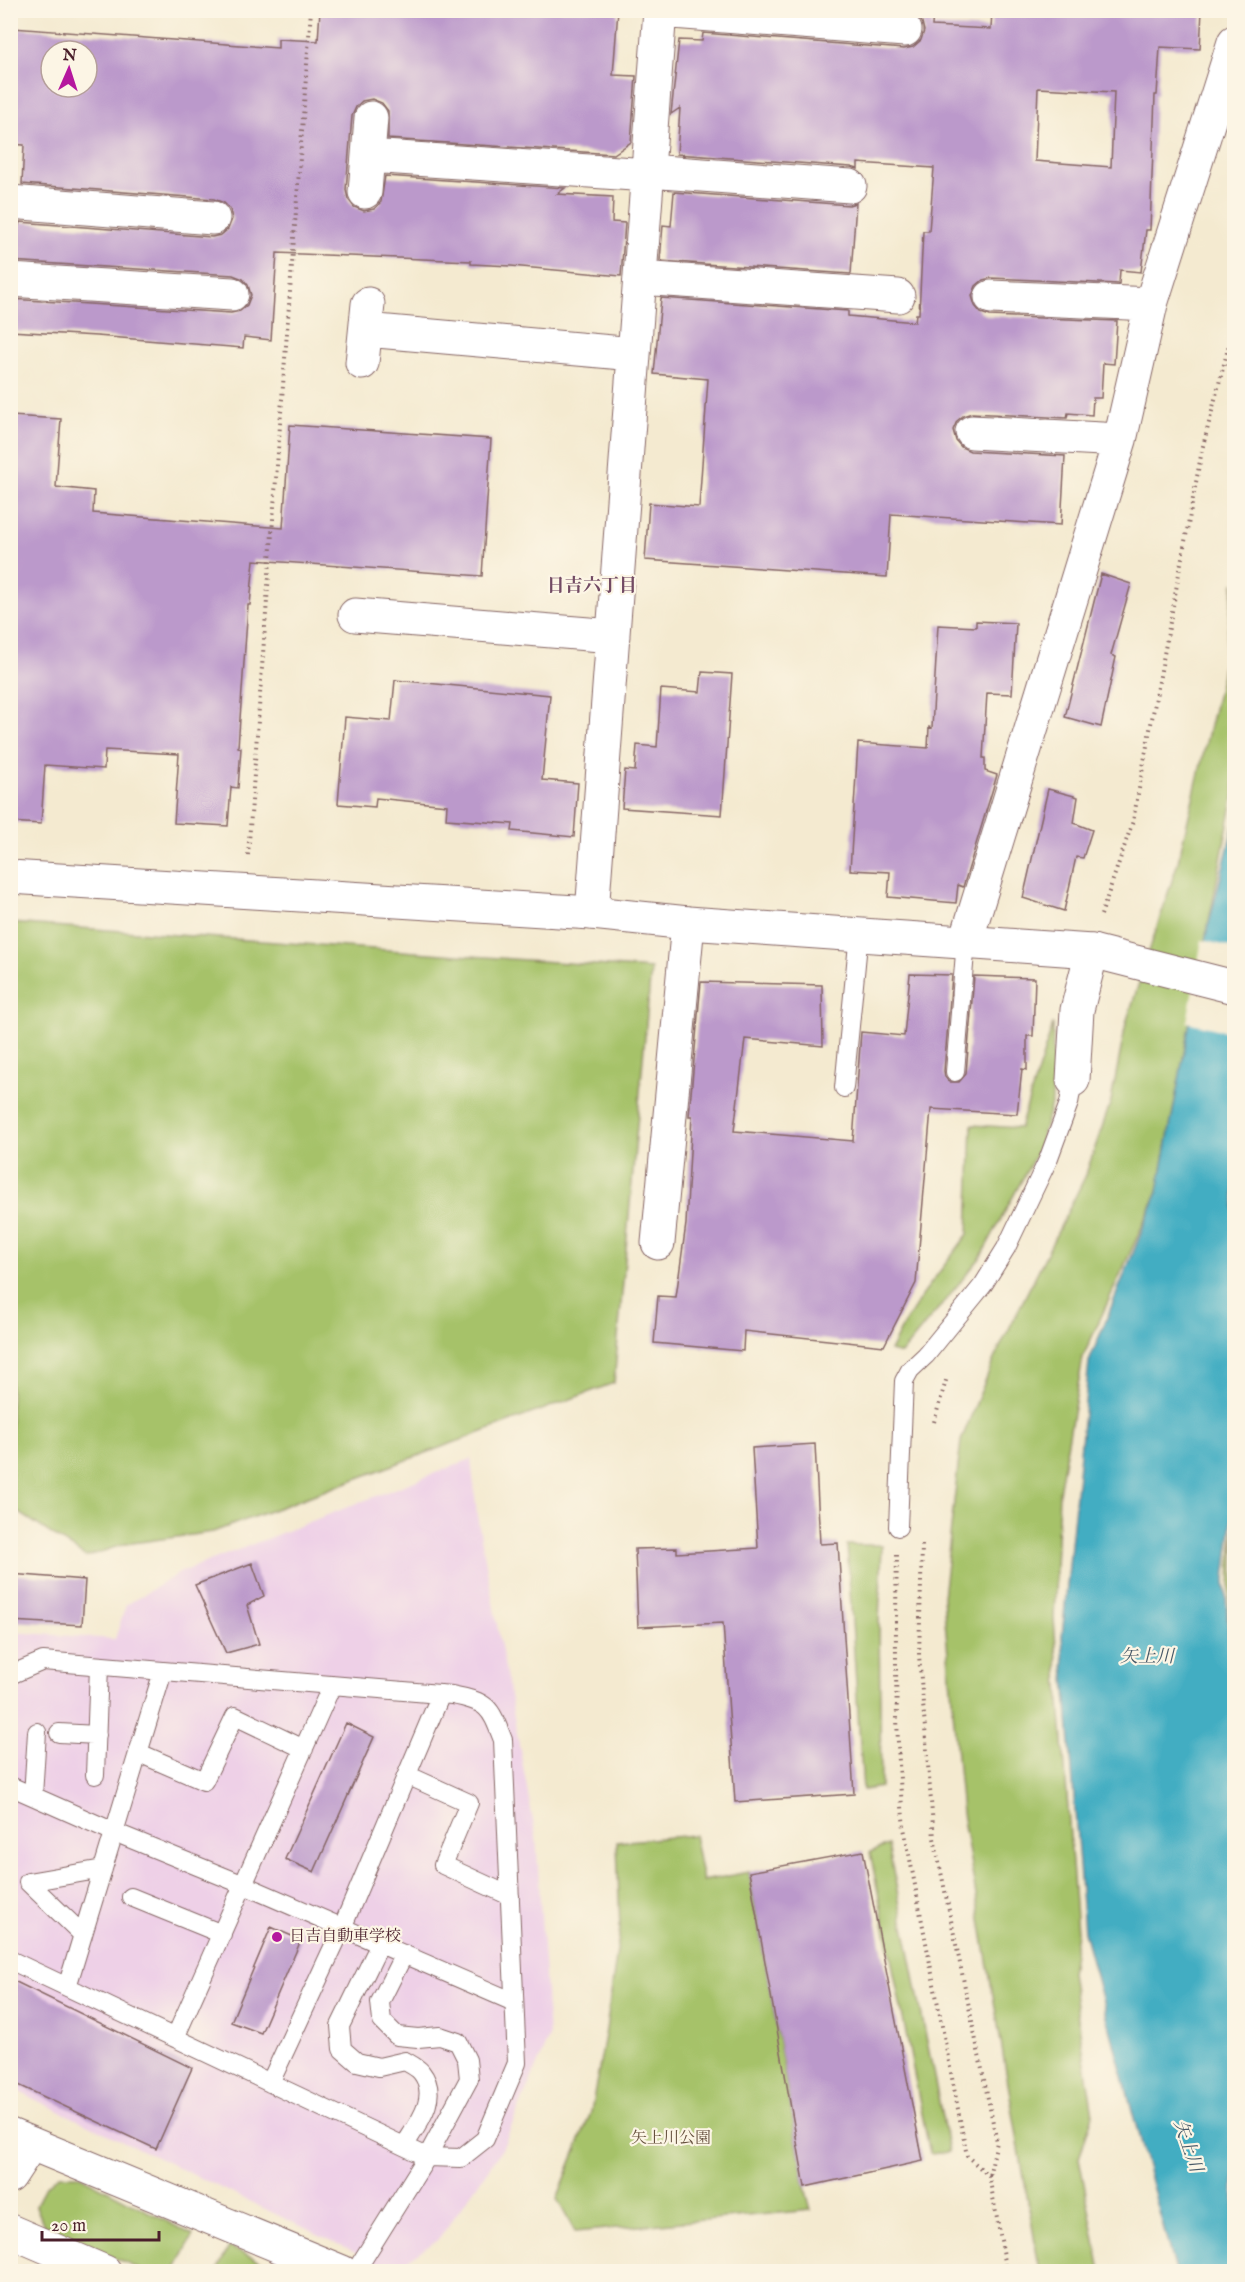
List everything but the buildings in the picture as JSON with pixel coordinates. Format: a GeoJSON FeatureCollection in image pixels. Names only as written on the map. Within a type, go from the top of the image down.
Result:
{"type":"FeatureCollection","features":[{"type":"Feature","properties":{"kind":"street"},"geometry":{"type":"LineString","coordinates":[[592,913],[660,11],[905,30]]}},
{"type":"Feature","properties":{"kind":"street"},"geometry":{"type":"LineString","coordinates":[[966,941],[1119,440],[1151,304],[1234,42]]}},
{"type":"Feature","properties":{"kind":"street"},"geometry":{"type":"LineString","coordinates":[[365,192],[371,118]]}},
{"type":"Feature","properties":{"kind":"street"},"geometry":{"type":"LineString","coordinates":[[369,156],[850,186]]}},
{"type":"Feature","properties":{"kind":"street"},"geometry":{"type":"LineString","coordinates":[[10,202],[213,218]]}},
{"type":"Feature","properties":{"kind":"street"},"geometry":{"type":"LineString","coordinates":[[640,278],[898,296]]}},
{"type":"Feature","properties":{"kind":"street"},"geometry":{"type":"LineString","coordinates":[[10,280],[232,294]]}},
{"type":"Feature","properties":{"kind":"street"},"geometry":{"type":"LineString","coordinates":[[991,297],[1151,304]]}},
{"type":"Feature","properties":{"kind":"street"},"geometry":{"type":"LineString","coordinates":[[362,363],[367,317],[634,354]]}},
{"type":"Feature","properties":{"kind":"street"},"geometry":{"type":"LineString","coordinates":[[972,432],[1119,440]]}},
{"type":"Feature","properties":{"kind":"street"},"geometry":{"type":"LineString","coordinates":[[355,615],[613,636]]}},
{"type":"Feature","properties":{"kind":"street"},"geometry":{"type":"LineString","coordinates":[[10,877],[592,913],[688,923],[966,941],[1100,942],[1234,987]]}},
{"type":"Feature","properties":{"kind":"street"},"geometry":{"type":"LineString","coordinates":[[658,1243],[688,923]]}},
{"type":"Feature","properties":{"kind":"street"},"geometry":{"type":"LineString","coordinates":[[1073,1080],[1077,1010],[1100,942]]}},
{"type":"Feature","properties":{"kind":"street"},"geometry":{"type":"LineString","coordinates":[[10,2176],[21,2139],[342,2271]]}},
{"type":"Feature","properties":{"kind":"street"},"geometry":{"type":"LineString","coordinates":[[10,2231],[105,2271]]}},
{"type":"Feature","properties":{"kind":"lane"},"geometry":{"type":"LineString","coordinates":[[844,1088],[859,933]]}},
{"type":"Feature","properties":{"kind":"lane"},"geometry":{"type":"LineString","coordinates":[[955,1072],[966,941]]}},
{"type":"Feature","properties":{"kind":"lane"},"geometry":{"type":"LineString","coordinates":[[898,1527],[904,1381],[910,1370],[926,1355],[983,1285],[1006,1248],[1048,1160],[1069,1103],[1073,1080]]}},
{"type":"Feature","properties":{"kind":"lane"},"geometry":{"type":"LineString","coordinates":[[10,1675],[43,1661],[441,1694],[473,1699],[492,1711],[503,1740],[517,2063],[485,2139],[460,2158],[427,2157],[10,1960]]}},
{"type":"Feature","properties":{"kind":"lane"},"geometry":{"type":"LineString","coordinates":[[95,1775],[99,1666]]}},
{"type":"Feature","properties":{"kind":"lane"},"geometry":{"type":"LineString","coordinates":[[68,1987],[163,1671]]}},
{"type":"Feature","properties":{"kind":"lane"},"geometry":{"type":"LineString","coordinates":[[175,2038],[332,1685]]}},
{"type":"Feature","properties":{"kind":"lane"},"geometry":{"type":"LineString","coordinates":[[270,2083],[342,1928],[441,1694]]}},
{"type":"Feature","properties":{"kind":"lane"},"geometry":{"type":"LineString","coordinates":[[139,1753],[204,1781],[235,1716],[304,1749]]}},
{"type":"Feature","properties":{"kind":"lane"},"geometry":{"type":"LineString","coordinates":[[33,1796],[37,1732]]}},
{"type":"Feature","properties":{"kind":"lane"},"geometry":{"type":"LineString","coordinates":[[59,1733],[97,1735]]}},
{"type":"Feature","properties":{"kind":"lane"},"geometry":{"type":"LineString","coordinates":[[407,1775],[469,1803],[443,1865],[510,1896]]}},
{"type":"Feature","properties":{"kind":"lane"},"geometry":{"type":"LineString","coordinates":[[10,1786],[514,2002]]}},
{"type":"Feature","properties":{"kind":"lane"},"geometry":{"type":"LineString","coordinates":[[83,1935],[28,1882],[103,1869]]}},
{"type":"Feature","properties":{"kind":"lane"},"geometry":{"type":"LineString","coordinates":[[131,1897],[222,1934]]}},
{"type":"Feature","properties":{"kind":"lane"},"geometry":{"type":"LineString","coordinates":[[380,1944],[340,2026],[342,2049],[357,2062],[379,2067],[405,2061],[421,2072],[429,2092],[428,2108],[404,2146]]}},
{"type":"Feature","properties":{"kind":"lane"},"geometry":{"type":"LineString","coordinates":[[355,2271],[427,2157],[469,2079],[467,2060],[458,2042],[440,2036],[418,2038],[397,2036],[381,2021],[380,2002],[404,1954]]}},
{"type":"Feature","properties":{"kind":"lane"},"geometry":{"type":"LineString","coordinates":[[68,1987],[427,2157]]}},
{"type":"Feature","properties":{"kind":"path"},"geometry":{"type":"LineString","coordinates":[[245,892],[311,10]]}},
{"type":"Feature","properties":{"kind":"path"},"geometry":{"type":"LineString","coordinates":[[1100,942],[1132,821],[1202,450],[1234,325]]}},
{"type":"Feature","properties":{"kind":"path"},"geometry":{"type":"LineString","coordinates":[[926,1355],[947,1377],[932,1430]]}},
{"type":"Feature","properties":{"kind":"path"},"geometry":{"type":"LineString","coordinates":[[898,1527],[895,1632],[899,1777],[904,1828],[967,2156],[989,2176]]}},
{"type":"Feature","properties":{"kind":"path"},"geometry":{"type":"LineString","coordinates":[[922,1541],[919,1655],[934,1838],[997,2142],[989,2176],[1007,2271]]}},
{"type":"Feature","properties":{"kind":"shaded area","name":"日吉自動車学校"},"geometry":{"type":"Polygon","coordinates":[[[471,1459],[477,1515],[536,1837],[549,2037],[502,2149],[439,2239],[393,2270],[11,2088],[10,1632],[115,1639],[126,1605],[181,1572],[471,1459]]]}},
{"type":"Feature","properties":{"kind":"green space"},"geometry":{"type":"Polygon","coordinates":[[[1234,582],[1234,794],[1158,1191],[1083,1357],[1059,1492],[1054,1619],[1077,1932],[1071,1973],[1093,2115],[1079,2158],[1101,2271],[1040,2272],[962,1813],[943,1597],[961,1441],[994,1359],[1085,1177],[1111,1101],[1126,1023],[1178,862],[1222,675],[1234,582]]]}},
{"type":"Feature","properties":{"kind":"green space"},"geometry":{"type":"Polygon","coordinates":[[[10,923],[651,969],[614,1383],[213,1532],[125,1544],[86,1557],[11,1507],[10,923]]]}},
{"type":"Feature","properties":{"kind":"green space"},"geometry":{"type":"Polygon","coordinates":[[[1053,1024],[1052,1101],[1038,1150],[980,1258],[901,1354],[890,1351],[928,1287],[968,1234],[972,1125],[1020,1128],[1053,1024]]]}},
{"type":"Feature","properties":{"kind":"green space"},"geometry":{"type":"Polygon","coordinates":[[[1234,1529],[1234,1793],[1225,1704],[1234,1529]]]}},
{"type":"Feature","properties":{"kind":"green space"},"geometry":{"type":"Polygon","coordinates":[[[847,1545],[882,1545],[879,1622],[881,1787],[863,1790],[847,1545]]]}},
{"type":"Feature","properties":{"kind":"green space","name":"矢上川公園"},"geometry":{"type":"Polygon","coordinates":[[[694,1835],[703,1881],[749,1872],[811,2210],[575,2232],[557,2199],[591,2112],[606,2030],[620,1929],[617,1842],[694,1835]]]}},
{"type":"Feature","properties":{"kind":"green space"},"geometry":{"type":"Polygon","coordinates":[[[888,1845],[949,2152],[930,2154],[870,1852],[888,1845]]]}},
{"type":"Feature","properties":{"kind":"green space"},"geometry":{"type":"Polygon","coordinates":[[[59,2175],[78,2175],[193,2235],[175,2271],[143,2271],[44,2226],[36,2206],[44,2188],[59,2175]]]}},
{"type":"Feature","properties":{"kind":"green space"},"geometry":{"type":"Polygon","coordinates":[[[229,2247],[282,2271],[217,2271],[229,2247]]]}},
{"type":"Feature","properties":{"kind":"water","name":"矢上川"},"geometry":{"type":"Polygon","coordinates":[[[1234,824],[1234,1504],[1225,1579],[1234,1730],[1234,2271],[1175,2271],[1084,1931],[1062,1637],[1089,1362],[1158,1191],[1207,931],[1234,824]]]}},
{"type":"Feature","properties":{"kind":"pier"},"geometry":{"type":"Polygon","coordinates":[[[1202,940],[1234,948],[1234,1033],[1187,1022],[1202,940]]]}},
{"type":"Feature","properties":{"kind":"place","name":"日吉自動車学校"},"geometry":{"type":"Point","coordinates":[277,1937]}},
{"type":"Feature","properties":{"kind":"district","name":"日吉六丁目"},"geometry":{"type":"Point","coordinates":[592,586]}}]}
